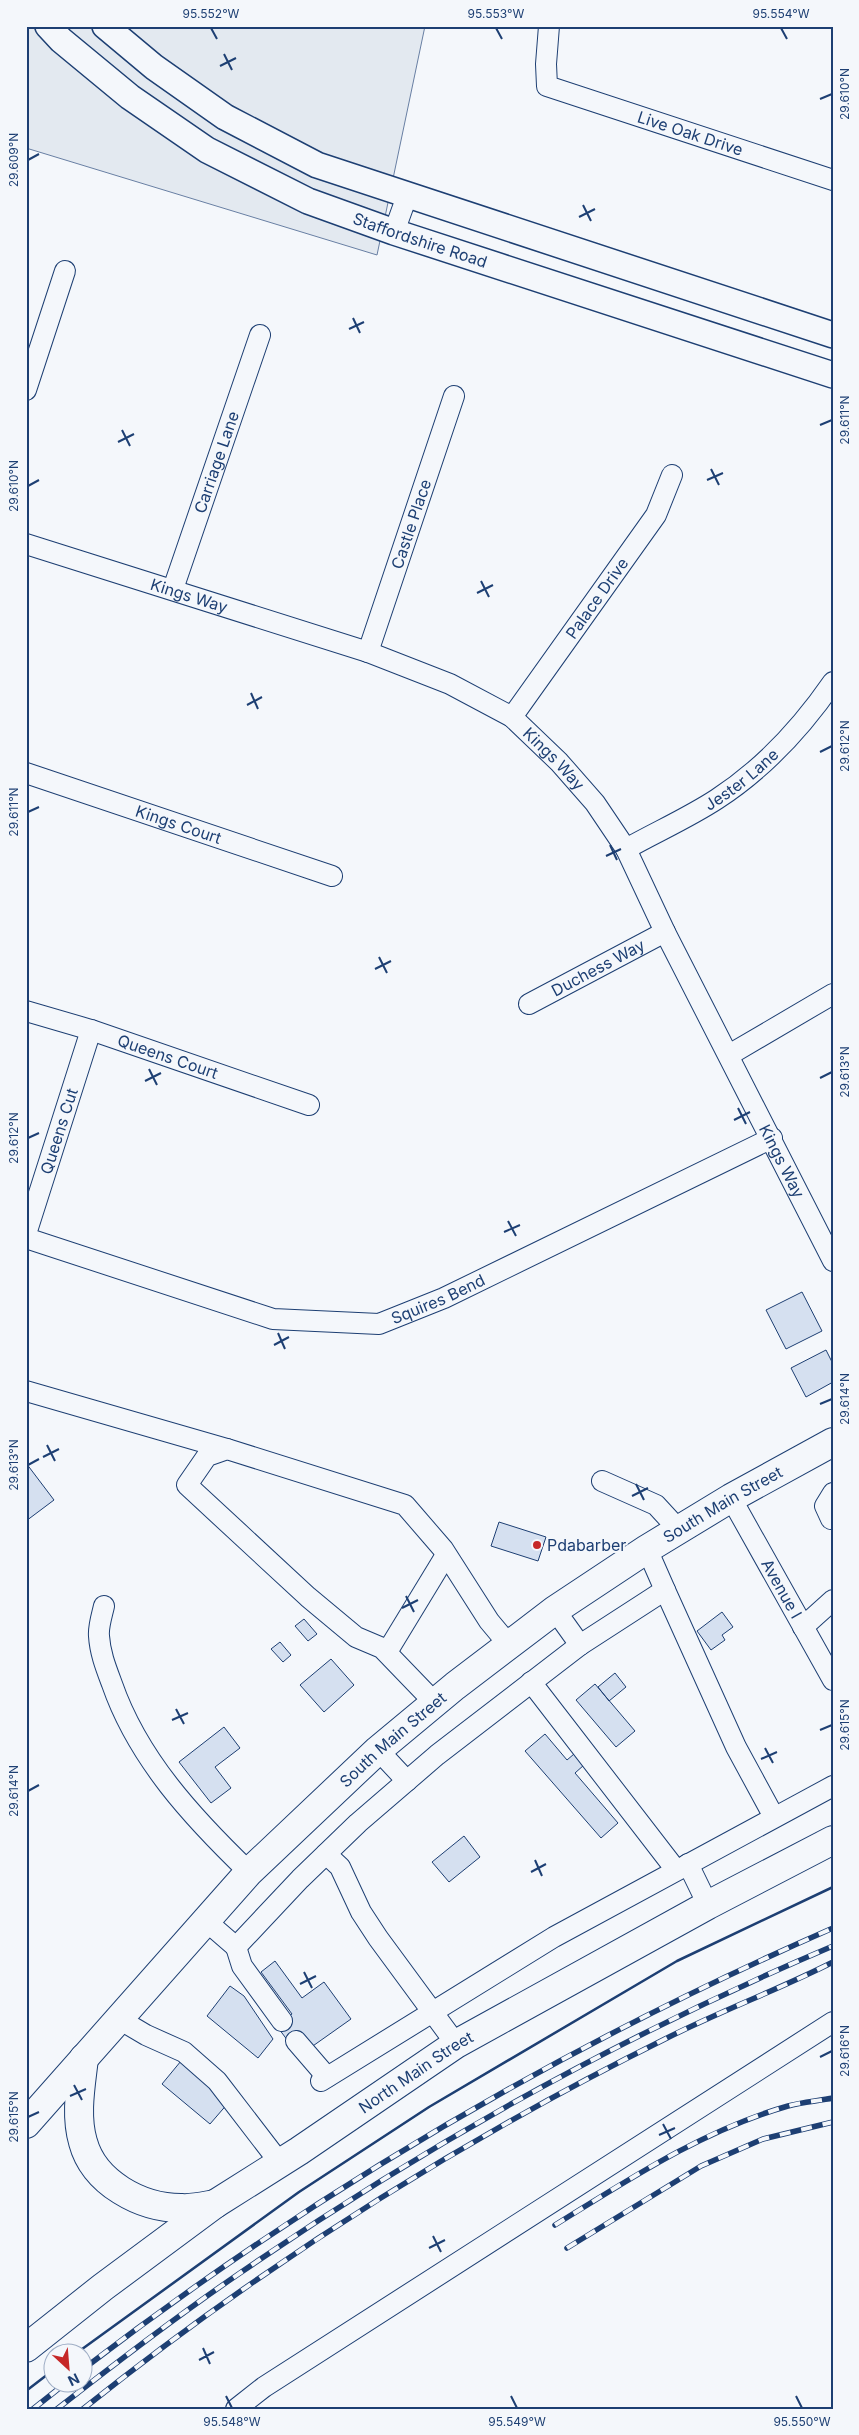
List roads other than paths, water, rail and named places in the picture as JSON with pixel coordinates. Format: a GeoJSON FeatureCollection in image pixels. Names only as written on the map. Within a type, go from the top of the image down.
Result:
{"type":"FeatureCollection","features":[{"type":"Feature","properties":{"kind":"highway","name":"South Main Street"},"geometry":{"type":"LineString","coordinates":[[26,2124],[249,1872],[378,1750],[435,1702],[555,1610],[647,1549],[731,1498],[833,1442]]}},
{"type":"Feature","properties":{"kind":"highway","name":"North Main Street"},"geometry":{"type":"LineString","coordinates":[[26,2348],[103,2287],[215,2204],[280,2163],[456,2044],[708,1905],[833,1840]]}},
{"type":"Feature","properties":{"kind":"highway"},"geometry":{"type":"LineString","coordinates":[[84,2058],[79,2104],[82,2142],[94,2168],[120,2191],[146,2203],[181,2208],[215,2204]]}},
{"type":"Feature","properties":{"kind":"main road","name":"Staffordshire Road"},"geometry":{"type":"LineString","coordinates":[[48,26],[61,40],[130,97],[208,150],[308,201],[394,232],[833,374]]}},
{"type":"Feature","properties":{"kind":"main road"},"geometry":{"type":"LineString","coordinates":[[105,26],[154,67],[225,117],[318,165],[407,196],[833,335]]}},
{"type":"Feature","properties":{"kind":"street","name":"Live Oak Drive"},"geometry":{"type":"LineString","coordinates":[[550,26],[546,64],[547,86],[833,180]]}},
{"type":"Feature","properties":{"kind":"street"},"geometry":{"type":"LineString","coordinates":[[394,232],[407,196]]}},
{"type":"Feature","properties":{"kind":"street"},"geometry":{"type":"LineString","coordinates":[[26,390],[65,271]]}},
{"type":"Feature","properties":{"kind":"street","name":"Carriage Lane"},"geometry":{"type":"LineString","coordinates":[[173,589],[260,335]]}},
{"type":"Feature","properties":{"kind":"street","name":"Castle Place"},"geometry":{"type":"LineString","coordinates":[[368,652],[454,396]]}},
{"type":"Feature","properties":{"kind":"street","name":"Palace Drive"},"geometry":{"type":"LineString","coordinates":[[512,717],[656,515],[672,475]]}},
{"type":"Feature","properties":{"kind":"street","name":"Kings Way"},"geometry":{"type":"LineString","coordinates":[[26,544],[368,652],[450,684],[512,717],[559,762],[595,803],[626,849],[666,932],[833,1261]]}},
{"type":"Feature","properties":{"kind":"street","name":"Jester Lane"},"geometry":{"type":"LineString","coordinates":[[626,849],[716,799],[746,778],[812,712],[833,682]]}},
{"type":"Feature","properties":{"kind":"street","name":"Kings Court"},"geometry":{"type":"LineString","coordinates":[[26,773],[332,876]]}},
{"type":"Feature","properties":{"kind":"street","name":"Duchess Way"},"geometry":{"type":"LineString","coordinates":[[529,1004],[666,932]]}},
{"type":"Feature","properties":{"kind":"street"},"geometry":{"type":"LineString","coordinates":[[728,1054],[833,994]]}},
{"type":"Feature","properties":{"kind":"street","name":"Queens Court"},"geometry":{"type":"LineString","coordinates":[[26,1011],[91,1030],[309,1105]]}},
{"type":"Feature","properties":{"kind":"street","name":"Queens Cut"},"geometry":{"type":"LineString","coordinates":[[26,1234],[91,1030]]}},
{"type":"Feature","properties":{"kind":"street","name":"Squires Bend"},"geometry":{"type":"LineString","coordinates":[[26,1238],[273,1319],[379,1324],[444,1298],[772,1138]]}},
{"type":"Feature","properties":{"kind":"street"},"geometry":{"type":"LineString","coordinates":[[26,1391],[227,1449],[405,1505],[446,1554],[489,1621],[509,1645]]}},
{"type":"Feature","properties":{"kind":"street"},"geometry":{"type":"LineString","coordinates":[[227,1449],[207,1456],[187,1485],[315,1603],[356,1637],[387,1652],[435,1702]]}},
{"type":"Feature","properties":{"kind":"street"},"geometry":{"type":"LineString","coordinates":[[602,1481],[656,1505],[679,1530]]}},
{"type":"Feature","properties":{"kind":"street"},"geometry":{"type":"LineString","coordinates":[[831,1519],[825,1506],[833,1492]]}},
{"type":"Feature","properties":{"kind":"street","name":"Avenue I"},"geometry":{"type":"LineString","coordinates":[[731,1498],[833,1680]]}},
{"type":"Feature","properties":{"kind":"street"},"geometry":{"type":"LineString","coordinates":[[647,1549],[736,1747],[774,1817]]}},
{"type":"Feature","properties":{"kind":"street"},"geometry":{"type":"LineString","coordinates":[[387,1652],[446,1554]]}},
{"type":"Feature","properties":{"kind":"street"},"geometry":{"type":"LineString","coordinates":[[236,1947],[326,1854],[358,1823],[407,1781],[580,1645],[665,1590]]}},
{"type":"Feature","properties":{"kind":"street"},"geometry":{"type":"LineString","coordinates":[[803,1627],[833,1600]]}},
{"type":"Feature","properties":{"kind":"street"},"geometry":{"type":"LineString","coordinates":[[104,1606],[99,1635],[104,1661],[119,1703],[141,1746],[178,1797],[249,1872]]}},
{"type":"Feature","properties":{"kind":"street"},"geometry":{"type":"LineString","coordinates":[[555,1610],[580,1645]]}},
{"type":"Feature","properties":{"kind":"street"},"geometry":{"type":"LineString","coordinates":[[531,1682],[682,1867],[708,1905]]}},
{"type":"Feature","properties":{"kind":"street"},"geometry":{"type":"LineString","coordinates":[[378,1750],[407,1781]]}},
{"type":"Feature","properties":{"kind":"street"},"geometry":{"type":"LineString","coordinates":[[296,2041],[324,2079],[554,1937],[833,1786]]}},
{"type":"Feature","properties":{"kind":"street"},"geometry":{"type":"LineString","coordinates":[[326,1854],[340,1867],[361,1912],[374,1932],[433,2010],[456,2044]]}},
{"type":"Feature","properties":{"kind":"street"},"geometry":{"type":"LineString","coordinates":[[206,1921],[236,1947],[242,1966],[282,2022]]}},
{"type":"Feature","properties":{"kind":"street"},"geometry":{"type":"LineString","coordinates":[[120,2019],[146,2035],[184,2052],[217,2081],[280,2163]]}},
{"type":"Feature","properties":{"kind":"street"},"geometry":{"type":"LineString","coordinates":[[236,2409],[272,2381],[833,2022]]}},
{"type":"Feature","properties":{"kind":"railway"},"geometry":{"type":"LineString","coordinates":[[92,2363],[260,2242],[444,2126],[539,2072],[635,2021],[733,1973],[833,1928]]}},
{"type":"Feature","properties":{"kind":"railway"},"geometry":{"type":"LineString","coordinates":[[57,2409],[147,2339],[240,2273],[382,2180],[455,2136],[603,2054],[755,1980],[833,1946]]}},
{"type":"Feature","properties":{"kind":"railway"},"geometry":{"type":"LineString","coordinates":[[83,2409],[221,2305],[292,2256],[438,2163],[588,2078],[707,2019],[833,1962]]}},
{"type":"Feature","properties":{"kind":"railway"},"geometry":{"type":"LineString","coordinates":[[555,2225],[638,2174],[726,2128],[788,2106],[833,2098]]}},
{"type":"Feature","properties":{"kind":"railway"},"geometry":{"type":"LineString","coordinates":[[567,2248],[701,2166],[763,2139],[833,2122]]}},
{"type":"Feature","properties":{"kind":"railway"},"geometry":{"type":"LineString","coordinates":[[33,2409],[54,2392]]}},
{"type":"Feature","properties":{"kind":"place","name":"Pdabarber"},"geometry":{"type":"Point","coordinates":[537,1545]}}]}
